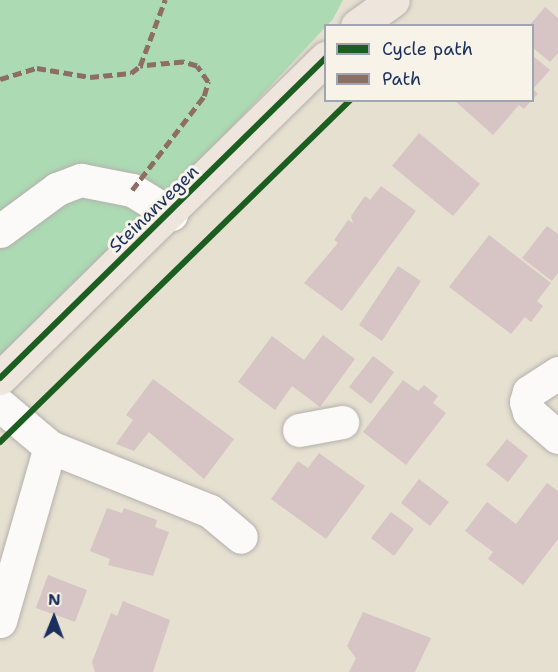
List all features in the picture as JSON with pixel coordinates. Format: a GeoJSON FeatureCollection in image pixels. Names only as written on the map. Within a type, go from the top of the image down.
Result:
{"type":"FeatureCollection","features":[{"type":"Feature","properties":{"kind":"main road","name":"Steinanvegen"},"geometry":{"type":"LineString","coordinates":[[0,378],[171,214],[324,60]]}},
{"type":"Feature","properties":{"kind":"street","name":"Steinanvegen"},"geometry":{"type":"LineString","coordinates":[[0,231],[57,189],[81,180],[132,189],[171,214]]}},
{"type":"Feature","properties":{"kind":"street"},"geometry":{"type":"LineString","coordinates":[[558,373],[529,392],[526,402],[529,412],[558,437]]}},
{"type":"Feature","properties":{"kind":"street"},"geometry":{"type":"LineString","coordinates":[[0,405],[50,447],[210,511],[241,537]]}},
{"type":"Feature","properties":{"kind":"street"},"geometry":{"type":"LineString","coordinates":[[299,430],[342,422]]}},
{"type":"Feature","properties":{"kind":"street"},"geometry":{"type":"LineString","coordinates":[[0,621],[50,447]]}},
{"type":"Feature","properties":{"kind":"green space"},"geometry":{"type":"Polygon","coordinates":[[[0,0],[343,0],[333,19],[328,24],[324,24],[324,29],[0,376],[0,0]]]}},
{"type":"Feature","properties":{"kind":"building"},"geometry":{"type":"Polygon","coordinates":[[[545,7],[558,18],[558,53],[550,62],[534,49],[534,24],[531,24],[545,7]]]}},
{"type":"Feature","properties":{"kind":"building"},"geometry":{"type":"Polygon","coordinates":[[[534,57],[550,70],[534,88],[534,57]]]}},
{"type":"Feature","properties":{"kind":"building"},"geometry":{"type":"Polygon","coordinates":[[[456,102],[530,102],[524,109],[519,105],[493,135],[456,102]]]}},
{"type":"Feature","properties":{"kind":"building"},"geometry":{"type":"Polygon","coordinates":[[[419,133],[480,184],[453,216],[392,166],[419,133]]]}},
{"type":"Feature","properties":{"kind":"building"},"geometry":{"type":"Polygon","coordinates":[[[381,186],[416,211],[342,311],[304,283],[338,243],[334,240],[348,220],[353,223],[351,216],[365,196],[370,200],[381,186]]]}},
{"type":"Feature","properties":{"kind":"building"},"geometry":{"type":"Polygon","coordinates":[[[547,226],[558,234],[558,273],[552,281],[522,258],[547,226]]]}},
{"type":"Feature","properties":{"kind":"building"},"geometry":{"type":"Polygon","coordinates":[[[489,235],[551,283],[537,301],[543,306],[531,322],[525,317],[511,334],[449,287],[489,235]]]}},
{"type":"Feature","properties":{"kind":"building"},"geometry":{"type":"Polygon","coordinates":[[[398,266],[421,281],[382,341],[359,325],[398,266]]]}},
{"type":"Feature","properties":{"kind":"building"},"geometry":{"type":"Polygon","coordinates":[[[323,335],[355,359],[320,407],[292,386],[275,410],[238,382],[272,336],[304,360],[323,335]]]}},
{"type":"Feature","properties":{"kind":"building"},"geometry":{"type":"Polygon","coordinates":[[[373,356],[394,372],[371,404],[349,387],[373,356]]]}},
{"type":"Feature","properties":{"kind":"building"},"geometry":{"type":"Polygon","coordinates":[[[153,379],[234,439],[204,479],[149,432],[134,451],[116,444],[133,420],[126,415],[153,379]]]}},
{"type":"Feature","properties":{"kind":"building"},"geometry":{"type":"Polygon","coordinates":[[[403,380],[418,391],[424,385],[438,396],[433,403],[446,413],[406,465],[363,432],[403,380]]]}},
{"type":"Feature","properties":{"kind":"building"},"geometry":{"type":"Polygon","coordinates":[[[507,439],[528,456],[508,482],[486,465],[507,439]]]}},
{"type":"Feature","properties":{"kind":"building"},"geometry":{"type":"Polygon","coordinates":[[[319,453],[365,486],[326,539],[271,499],[298,461],[308,468],[319,453]]]}},
{"type":"Feature","properties":{"kind":"building"},"geometry":{"type":"Polygon","coordinates":[[[419,479],[449,502],[430,526],[401,503],[419,479]]]}},
{"type":"Feature","properties":{"kind":"building"},"geometry":{"type":"Polygon","coordinates":[[[547,483],[558,491],[558,539],[523,585],[488,559],[493,552],[465,531],[487,502],[516,524],[547,483]]]}},
{"type":"Feature","properties":{"kind":"building"},"geometry":{"type":"Polygon","coordinates":[[[107,508],[122,513],[124,508],[157,520],[155,527],[169,532],[153,576],[108,565],[110,559],[90,551],[107,508]]]}},
{"type":"Feature","properties":{"kind":"building"},"geometry":{"type":"Polygon","coordinates":[[[391,512],[414,529],[394,556],[371,538],[391,512]]]}},
{"type":"Feature","properties":{"kind":"building"},"geometry":{"type":"Polygon","coordinates":[[[48,575],[87,590],[75,622],[36,608],[48,575]]]}},
{"type":"Feature","properties":{"kind":"building"},"geometry":{"type":"Polygon","coordinates":[[[123,601],[170,620],[153,672],[95,672],[92,662],[111,613],[117,616],[123,601]]]}},
{"type":"Feature","properties":{"kind":"building"},"geometry":{"type":"Polygon","coordinates":[[[363,612],[431,638],[415,672],[349,672],[356,658],[347,646],[363,612]]]}},
{"type":"Feature","properties":{"kind":"marked path"},"geometry":{"type":"LineString","coordinates":[[0,79],[37,68],[90,77],[131,73],[140,66],[165,0]]}},
{"type":"Feature","properties":{"kind":"marked path"},"geometry":{"type":"LineString","coordinates":[[132,190],[204,96],[208,82],[197,66],[183,62],[140,66]]}},
{"type":"Feature","properties":{"kind":"cycle path"},"geometry":{"type":"LineString","coordinates":[[0,378],[324,60]]}},
{"type":"Feature","properties":{"kind":"cycle path"},"geometry":{"type":"LineString","coordinates":[[0,442],[348,102]]}}]}
